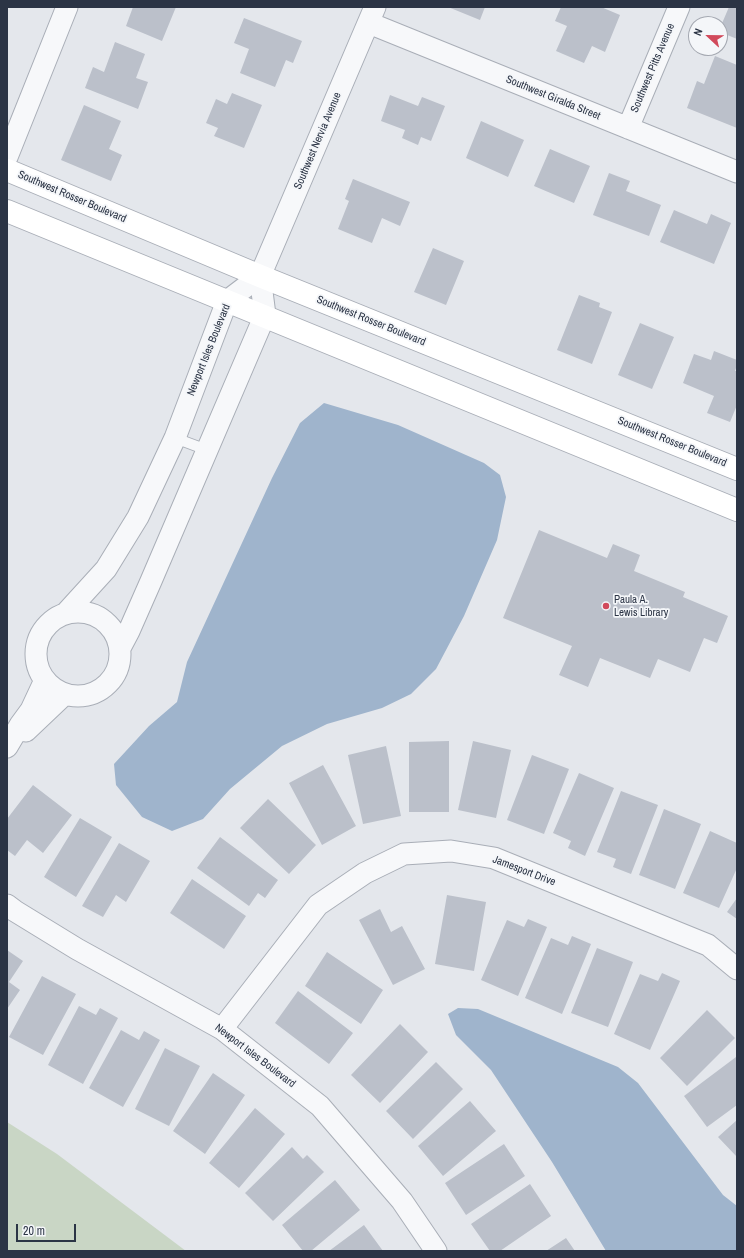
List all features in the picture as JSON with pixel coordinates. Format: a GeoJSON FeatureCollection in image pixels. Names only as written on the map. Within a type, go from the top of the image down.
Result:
{"type":"FeatureCollection","features":[{"type":"Feature","properties":{"kind":"street"},"geometry":{"type":"LineString","coordinates":[[7,157],[67,7]]}},
{"type":"Feature","properties":{"kind":"street","name":"Southwest Pitts Avenue"},"geometry":{"type":"LineString","coordinates":[[628,128],[679,7]]}},
{"type":"Feature","properties":{"kind":"street","name":"Southwest Giralda Street"},"geometry":{"type":"LineString","coordinates":[[372,15],[628,128],[737,172]]}},
{"type":"Feature","properties":{"kind":"street","name":"Southwest Nervia Avenue"},"geometry":{"type":"LineString","coordinates":[[260,276],[372,15]]}},
{"type":"Feature","properties":{"kind":"street","name":"Southwest Rosser Boulevard"},"geometry":{"type":"LineString","coordinates":[[7,170],[260,276],[737,469]]}},
{"type":"Feature","properties":{"kind":"street"},"geometry":{"type":"LineString","coordinates":[[7,211],[227,301],[265,315],[737,510]]}},
{"type":"Feature","properties":{"kind":"street"},"geometry":{"type":"LineString","coordinates":[[120,648],[145,595],[265,315],[260,276]]}},
{"type":"Feature","properties":{"kind":"street","name":"Newport Isles Boulevard"},"geometry":{"type":"LineString","coordinates":[[65,614],[106,569],[138,517],[174,438],[227,301],[260,276]]}},
{"type":"Feature","properties":{"kind":"street"},"geometry":{"type":"LineString","coordinates":[[79,612],[102,618],[116,634],[120,648],[119,663],[114,676],[104,687],[94,693],[80,696],[65,694],[52,687],[45,680],[39,667],[36,653],[39,638],[52,621],[65,614],[79,612]]}},
{"type":"Feature","properties":{"kind":"street"},"geometry":{"type":"LineString","coordinates":[[9,744],[31,710],[45,680]]}},
{"type":"Feature","properties":{"kind":"street"},"geometry":{"type":"LineString","coordinates":[[9,744],[24,734],[65,694]]}},
{"type":"Feature","properties":{"kind":"street","name":"Jamesport Drive"},"geometry":{"type":"LineString","coordinates":[[222,1029],[318,905],[365,873],[404,854],[451,851],[494,858],[708,944],[737,969]]}},
{"type":"Feature","properties":{"kind":"street","name":"Newport Isles Boulevard"},"geometry":{"type":"LineString","coordinates":[[7,905],[77,949],[222,1029],[320,1106],[402,1201],[436,1251]]}},
{"type":"Feature","properties":{"kind":"lane"},"geometry":{"type":"LineString","coordinates":[[174,438],[207,450]]}},
{"type":"Feature","properties":{"kind":"green space"},"geometry":{"type":"Polygon","coordinates":[[[7,1122],[57,1154],[186,1251],[7,1251],[7,1122]]]}},
{"type":"Feature","properties":{"kind":"water"},"geometry":{"type":"Polygon","coordinates":[[[324,403],[398,425],[484,463],[500,475],[506,497],[497,540],[464,616],[436,669],[411,694],[382,708],[327,724],[282,746],[230,789],[203,819],[172,831],[142,817],[116,785],[114,764],[149,726],[177,702],[187,662],[272,478],[300,423],[324,403]]]}},
{"type":"Feature","properties":{"kind":"water"},"geometry":{"type":"Polygon","coordinates":[[[458,1008],[478,1009],[618,1067],[638,1083],[723,1195],[737,1206],[737,1251],[606,1251],[552,1162],[491,1070],[456,1035],[448,1014],[458,1008]]]}},
{"type":"Feature","properties":{"kind":"building"},"geometry":{"type":"Polygon","coordinates":[[[133,7],[176,7],[162,41],[126,26],[133,7]]]}},
{"type":"Feature","properties":{"kind":"building"},"geometry":{"type":"Polygon","coordinates":[[[448,7],[485,7],[480,20],[448,7]]]}},
{"type":"Feature","properties":{"kind":"building"},"geometry":{"type":"Polygon","coordinates":[[[561,7],[601,7],[620,15],[605,52],[592,46],[584,63],[556,51],[567,26],[555,21],[561,7]]]}},
{"type":"Feature","properties":{"kind":"building"},"geometry":{"type":"Polygon","coordinates":[[[729,7],[737,7],[737,39],[728,35],[728,16],[725,16],[729,7]]]}},
{"type":"Feature","properties":{"kind":"building"},"geometry":{"type":"Polygon","coordinates":[[[244,18],[302,41],[293,63],[286,60],[275,87],[240,73],[249,49],[234,43],[244,18]]]}},
{"type":"Feature","properties":{"kind":"building"},"geometry":{"type":"Polygon","coordinates":[[[115,42],[145,54],[136,78],[148,82],[138,109],[85,88],[93,67],[104,72],[115,42]]]}},
{"type":"Feature","properties":{"kind":"building"},"geometry":{"type":"Polygon","coordinates":[[[715,56],[737,65],[737,128],[687,108],[697,81],[704,84],[715,56]]]}},
{"type":"Feature","properties":{"kind":"building"},"geometry":{"type":"Polygon","coordinates":[[[232,93],[262,105],[244,148],[214,136],[218,128],[206,123],[216,99],[227,104],[232,93]]]}},
{"type":"Feature","properties":{"kind":"building"},"geometry":{"type":"Polygon","coordinates":[[[390,95],[418,106],[422,97],[445,106],[431,141],[421,137],[418,145],[402,138],[405,130],[381,121],[390,95]]]}},
{"type":"Feature","properties":{"kind":"building"},"geometry":{"type":"Polygon","coordinates":[[[84,105],[121,121],[109,149],[122,155],[111,181],[61,160],[84,105]]]}},
{"type":"Feature","properties":{"kind":"building"},"geometry":{"type":"Polygon","coordinates":[[[481,121],[524,140],[508,177],[466,158],[481,121]]]}},
{"type":"Feature","properties":{"kind":"building"},"geometry":{"type":"Polygon","coordinates":[[[550,149],[590,166],[574,203],[534,186],[550,149]]]}},
{"type":"Feature","properties":{"kind":"building"},"geometry":{"type":"Polygon","coordinates":[[[609,173],[630,181],[626,191],[661,205],[649,236],[593,215],[609,173]]]}},
{"type":"Feature","properties":{"kind":"building"},"geometry":{"type":"Polygon","coordinates":[[[353,179],[410,202],[400,226],[382,218],[372,243],[338,229],[349,201],[345,199],[353,179]]]}},
{"type":"Feature","properties":{"kind":"building"},"geometry":{"type":"Polygon","coordinates":[[[674,210],[707,224],[711,214],[731,223],[714,264],[660,242],[674,210]]]}},
{"type":"Feature","properties":{"kind":"building"},"geometry":{"type":"Polygon","coordinates":[[[433,248],[464,261],[446,305],[414,292],[433,248]]]}},
{"type":"Feature","properties":{"kind":"building"},"geometry":{"type":"Polygon","coordinates":[[[579,295],[600,303],[599,307],[612,312],[592,364],[557,350],[579,295]]]}},
{"type":"Feature","properties":{"kind":"building"},"geometry":{"type":"Polygon","coordinates":[[[640,323],[674,337],[652,389],[618,375],[640,323]]]}},
{"type":"Feature","properties":{"kind":"building"},"geometry":{"type":"Polygon","coordinates":[[[714,351],[737,360],[735,371],[737,371],[737,405],[730,422],[707,413],[714,396],[683,383],[694,354],[711,360],[714,351]]]}},
{"type":"Feature","properties":{"kind":"building","name":"Paula A. Lewis Library"},"geometry":{"type":"Polygon","coordinates":[[[539,530],[607,558],[613,544],[640,555],[634,571],[685,592],[683,597],[728,616],[717,643],[704,638],[690,672],[658,659],[650,678],[600,658],[588,687],[559,675],[572,646],[503,618],[539,530]]]}},
{"type":"Feature","properties":{"kind":"building"},"geometry":{"type":"Polygon","coordinates":[[[449,741],[449,812],[409,812],[409,742],[449,741]]]}},
{"type":"Feature","properties":{"kind":"building"},"geometry":{"type":"Polygon","coordinates":[[[473,741],[511,750],[496,818],[458,810],[473,741]]]}},
{"type":"Feature","properties":{"kind":"building"},"geometry":{"type":"Polygon","coordinates":[[[386,746],[401,816],[363,824],[348,755],[386,746]]]}},
{"type":"Feature","properties":{"kind":"building"},"geometry":{"type":"Polygon","coordinates":[[[532,755],[569,769],[544,834],[507,820],[532,755]]]}},
{"type":"Feature","properties":{"kind":"building"},"geometry":{"type":"Polygon","coordinates":[[[323,765],[356,826],[322,845],[289,783],[323,765]]]}},
{"type":"Feature","properties":{"kind":"building"},"geometry":{"type":"Polygon","coordinates":[[[579,773],[614,788],[585,856],[568,848],[571,841],[553,833],[579,773]]]}},
{"type":"Feature","properties":{"kind":"building"},"geometry":{"type":"Polygon","coordinates":[[[33,785],[72,815],[43,853],[27,840],[15,856],[7,850],[7,819],[33,785]]]}},
{"type":"Feature","properties":{"kind":"building"},"geometry":{"type":"Polygon","coordinates":[[[621,791],[658,805],[631,874],[613,867],[616,859],[597,852],[621,791]]]}},
{"type":"Feature","properties":{"kind":"building"},"geometry":{"type":"Polygon","coordinates":[[[268,799],[316,845],[289,874],[240,828],[268,799]]]}},
{"type":"Feature","properties":{"kind":"building"},"geometry":{"type":"Polygon","coordinates":[[[664,809],[701,824],[675,889],[639,875],[664,809]]]}},
{"type":"Feature","properties":{"kind":"building"},"geometry":{"type":"Polygon","coordinates":[[[80,818],[112,837],[76,897],[44,877],[80,818]]]}},
{"type":"Feature","properties":{"kind":"building"},"geometry":{"type":"Polygon","coordinates":[[[710,831],[737,843],[737,868],[719,908],[683,893],[710,831]]]}},
{"type":"Feature","properties":{"kind":"building"},"geometry":{"type":"Polygon","coordinates":[[[220,837],[278,880],[265,898],[258,893],[249,906],[197,868],[220,837]]]}},
{"type":"Feature","properties":{"kind":"building"},"geometry":{"type":"Polygon","coordinates":[[[119,843],[150,861],[126,902],[116,895],[103,917],[82,906],[119,843]]]}},
{"type":"Feature","properties":{"kind":"building"},"geometry":{"type":"Polygon","coordinates":[[[192,879],[246,916],[224,949],[170,913],[192,879]]]}},
{"type":"Feature","properties":{"kind":"building"},"geometry":{"type":"Polygon","coordinates":[[[447,895],[486,902],[474,971],[435,964],[447,895]]]}},
{"type":"Feature","properties":{"kind":"building"},"geometry":{"type":"Polygon","coordinates":[[[737,898],[737,919],[727,912],[737,898]]]}},
{"type":"Feature","properties":{"kind":"building"},"geometry":{"type":"Polygon","coordinates":[[[380,909],[391,932],[402,926],[425,969],[393,985],[359,920],[380,909]]]}},
{"type":"Feature","properties":{"kind":"building"},"geometry":{"type":"Polygon","coordinates":[[[528,919],[547,927],[518,996],[481,980],[507,920],[524,927],[528,919]]]}},
{"type":"Feature","properties":{"kind":"building"},"geometry":{"type":"Polygon","coordinates":[[[572,936],[591,944],[562,1014],[525,998],[551,938],[568,945],[572,936]]]}},
{"type":"Feature","properties":{"kind":"building"},"geometry":{"type":"Polygon","coordinates":[[[597,948],[633,962],[608,1027],[571,1013],[597,948]]]}},
{"type":"Feature","properties":{"kind":"building"},"geometry":{"type":"Polygon","coordinates":[[[7,950],[23,961],[9,982],[20,990],[7,1009],[7,950]]]}},
{"type":"Feature","properties":{"kind":"building"},"geometry":{"type":"Polygon","coordinates":[[[327,952],[383,990],[361,1024],[305,986],[327,952]]]}},
{"type":"Feature","properties":{"kind":"building"},"geometry":{"type":"Polygon","coordinates":[[[662,973],[680,981],[650,1050],[614,1034],[640,974],[658,981],[662,973]]]}},
{"type":"Feature","properties":{"kind":"building"},"geometry":{"type":"Polygon","coordinates":[[[42,976],[76,994],[43,1055],[9,1037],[42,976]]]}},
{"type":"Feature","properties":{"kind":"building"},"geometry":{"type":"Polygon","coordinates":[[[298,991],[353,1033],[329,1064],[275,1023],[298,991]]]}},
{"type":"Feature","properties":{"kind":"building"},"geometry":{"type":"Polygon","coordinates":[[[79,1006],[96,1015],[100,1008],[118,1018],[83,1084],[48,1065],[79,1006]]]}},
{"type":"Feature","properties":{"kind":"building"},"geometry":{"type":"Polygon","coordinates":[[[707,1010],[735,1038],[687,1086],[660,1058],[707,1010]]]}},
{"type":"Feature","properties":{"kind":"building"},"geometry":{"type":"Polygon","coordinates":[[[400,1024],[428,1052],[380,1103],[351,1075],[400,1024]]]}},
{"type":"Feature","properties":{"kind":"building"},"geometry":{"type":"Polygon","coordinates":[[[121,1030],[139,1040],[144,1031],[160,1040],[123,1107],[89,1088],[121,1030]]]}},
{"type":"Feature","properties":{"kind":"building"},"geometry":{"type":"Polygon","coordinates":[[[165,1048],[200,1066],[169,1126],[135,1109],[165,1048]]]}},
{"type":"Feature","properties":{"kind":"building"},"geometry":{"type":"Polygon","coordinates":[[[736,1057],[737,1105],[707,1127],[684,1096],[736,1057]]]}},
{"type":"Feature","properties":{"kind":"building"},"geometry":{"type":"Polygon","coordinates":[[[436,1062],[463,1089],[413,1139],[386,1111],[436,1062]]]}},
{"type":"Feature","properties":{"kind":"building"},"geometry":{"type":"Polygon","coordinates":[[[213,1073],[245,1095],[205,1154],[173,1131],[213,1073]]]}},
{"type":"Feature","properties":{"kind":"building"},"geometry":{"type":"Polygon","coordinates":[[[470,1101],[496,1131],[443,1176],[418,1146],[470,1101]]]}},
{"type":"Feature","properties":{"kind":"building"},"geometry":{"type":"Polygon","coordinates":[[[255,1108],[285,1134],[239,1188],[209,1163],[255,1108]]]}},
{"type":"Feature","properties":{"kind":"building"},"geometry":{"type":"Polygon","coordinates":[[[737,1120],[737,1157],[718,1137],[737,1120]]]}},
{"type":"Feature","properties":{"kind":"building"},"geometry":{"type":"Polygon","coordinates":[[[504,1144],[525,1176],[466,1215],[445,1183],[504,1144]]]}},
{"type":"Feature","properties":{"kind":"building"},"geometry":{"type":"Polygon","coordinates":[[[292,1147],[303,1159],[307,1155],[324,1172],[273,1221],[245,1193],[292,1147]]]}},
{"type":"Feature","properties":{"kind":"building"},"geometry":{"type":"Polygon","coordinates":[[[335,1180],[360,1210],[311,1251],[303,1251],[282,1225],[335,1180]]]}},
{"type":"Feature","properties":{"kind":"building"},"geometry":{"type":"Polygon","coordinates":[[[530,1184],[551,1216],[500,1251],[490,1251],[471,1224],[530,1184]]]}},
{"type":"Feature","properties":{"kind":"building"},"geometry":{"type":"Polygon","coordinates":[[[364,1225],[383,1251],[329,1251],[364,1225]]]}},
{"type":"Feature","properties":{"kind":"building"},"geometry":{"type":"Polygon","coordinates":[[[566,1238],[575,1251],[546,1251],[566,1238]]]}},
{"type":"Feature","properties":{"kind":"place","name":"Paula A. Lewis Library"},"geometry":{"type":"Point","coordinates":[606,606]}}]}
